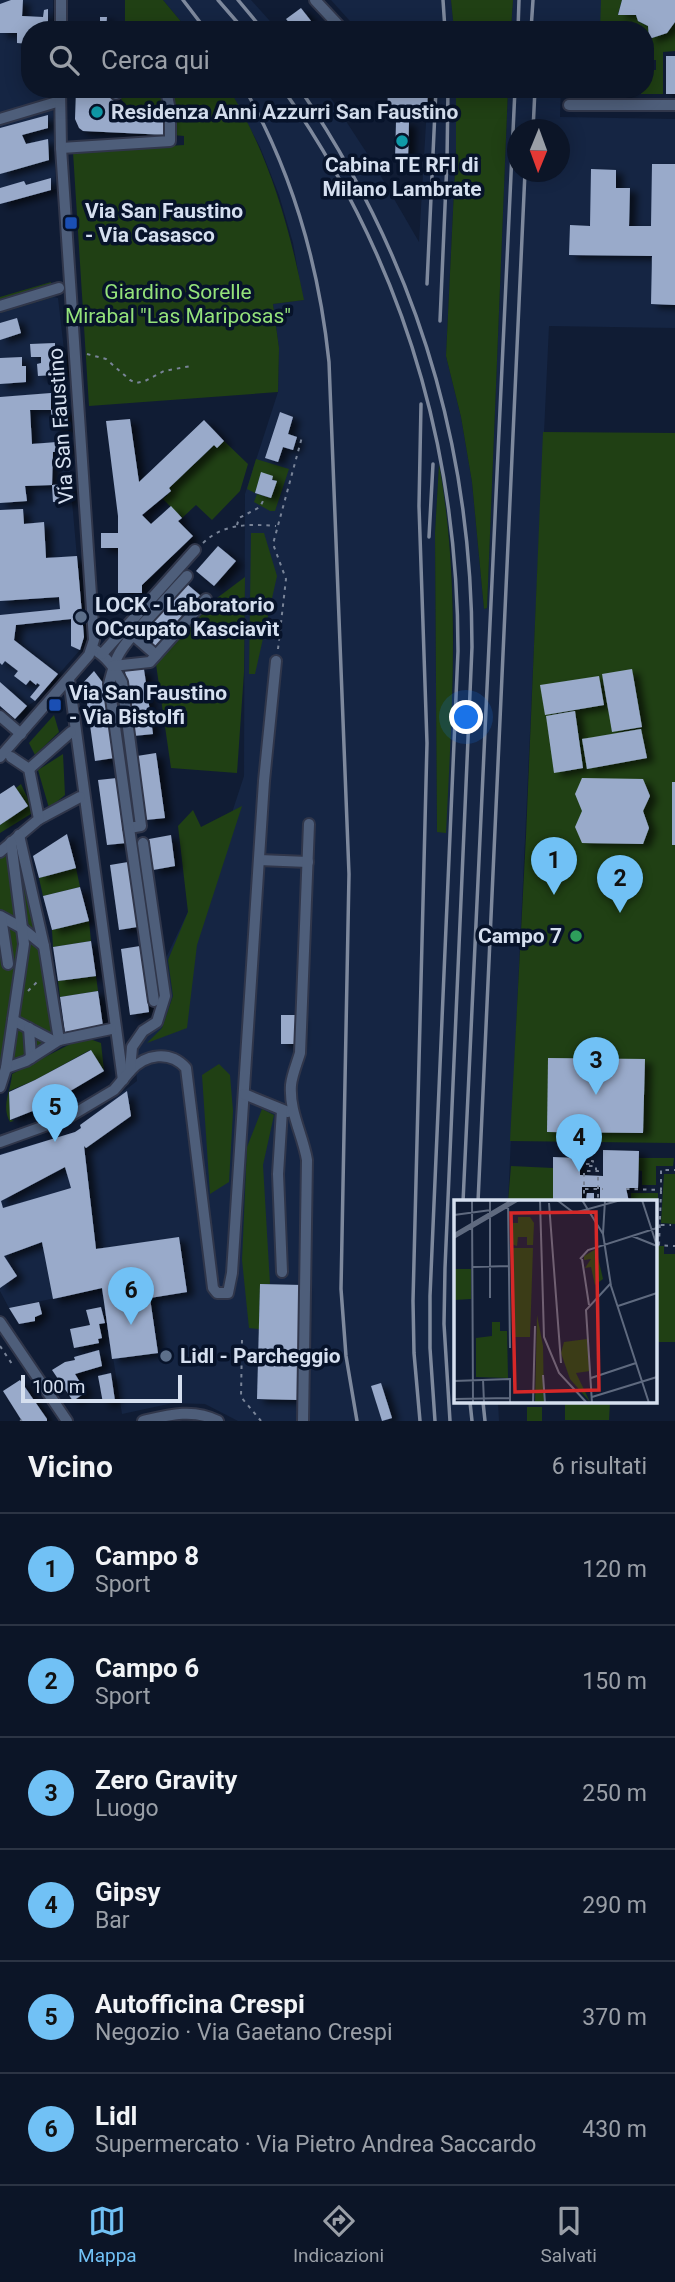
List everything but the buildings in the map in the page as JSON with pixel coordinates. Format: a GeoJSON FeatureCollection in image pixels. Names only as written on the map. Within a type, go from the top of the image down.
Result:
{"type":"FeatureCollection","features":[{"type":"Feature","properties":{"kind":"street"},"geometry":{"type":"LineString","coordinates":[[61,0],[61,21]]}},
{"type":"Feature","properties":{"kind":"street"},"geometry":{"type":"LineString","coordinates":[[315,0],[335,21]]}},
{"type":"Feature","properties":{"kind":"street"},"geometry":{"type":"LineString","coordinates":[[0,119],[52,98]]}},
{"type":"Feature","properties":{"kind":"street","name":"Via San Faustino"},"geometry":{"type":"LineString","coordinates":[[60,98],[61,148],[94,640],[97,651]]}},
{"type":"Feature","properties":{"kind":"street"},"geometry":{"type":"LineString","coordinates":[[61,148],[170,141],[168,98]]}},
{"type":"Feature","properties":{"kind":"street"},"geometry":{"type":"LineString","coordinates":[[569,104],[675,106]]}},
{"type":"Feature","properties":{"kind":"street"},"geometry":{"type":"LineString","coordinates":[[0,306],[59,288]]}},
{"type":"Feature","properties":{"kind":"street"},"geometry":{"type":"LineString","coordinates":[[29,769],[5,757],[21,734],[69,679],[195,550]]}},
{"type":"Feature","properties":{"kind":"street"},"geometry":{"type":"LineString","coordinates":[[154,1001],[109,684],[118,652],[187,576]]}},
{"type":"Feature","properties":{"kind":"street"},"geometry":{"type":"LineString","coordinates":[[97,651],[113,666],[150,662],[206,599]]}},
{"type":"Feature","properties":{"kind":"street"},"geometry":{"type":"LineString","coordinates":[[133,635],[156,655]]}},
{"type":"Feature","properties":{"kind":"street"},"geometry":{"type":"LineString","coordinates":[[0,1142],[67,1118],[114,1090],[138,1062],[145,1058],[173,1058],[186,1068],[213,1288],[217,1293],[228,1293],[232,1273],[259,860],[276,661]]}},
{"type":"Feature","properties":{"kind":"street"},"geometry":{"type":"LineString","coordinates":[[69,679],[126,1076]]}},
{"type":"Feature","properties":{"kind":"street"},"geometry":{"type":"LineString","coordinates":[[0,716],[21,734]]}},
{"type":"Feature","properties":{"kind":"street"},"geometry":{"type":"LineString","coordinates":[[29,769],[71,732]]}},
{"type":"Feature","properties":{"kind":"street"},"geometry":{"type":"LineString","coordinates":[[29,769],[38,820]]}},
{"type":"Feature","properties":{"kind":"street"},"geometry":{"type":"LineString","coordinates":[[0,852],[38,820],[80,797]]}},
{"type":"Feature","properties":{"kind":"street"},"geometry":{"type":"LineString","coordinates":[[282,1272],[278,1174],[291,1084],[300,1053],[309,824]]}},
{"type":"Feature","properties":{"kind":"street"},"geometry":{"type":"LineString","coordinates":[[0,1087],[6,1068],[24,946],[15,839]]}},
{"type":"Feature","properties":{"kind":"street"},"geometry":{"type":"LineString","coordinates":[[15,839],[44,946],[57,1041]]}},
{"type":"Feature","properties":{"kind":"street"},"geometry":{"type":"LineString","coordinates":[[126,1076],[132,1046],[143,1031],[156,1022],[165,996],[144,843]]}},
{"type":"Feature","properties":{"kind":"street"},"geometry":{"type":"LineString","coordinates":[[259,860],[308,862]]}},
{"type":"Feature","properties":{"kind":"street"},"geometry":{"type":"LineString","coordinates":[[1,916],[22,928],[44,946]]}},
{"type":"Feature","properties":{"kind":"street"},"geometry":{"type":"LineString","coordinates":[[1,916],[4,968]]}},
{"type":"Feature","properties":{"kind":"street"},"geometry":{"type":"LineString","coordinates":[[4,968],[24,946]]}},
{"type":"Feature","properties":{"kind":"street"},"geometry":{"type":"LineString","coordinates":[[13,1020],[57,1041]]}},
{"type":"Feature","properties":{"kind":"street"},"geometry":{"type":"LineString","coordinates":[[29,1028],[31,1058]]}},
{"type":"Feature","properties":{"kind":"street"},"geometry":{"type":"LineString","coordinates":[[6,1068],[31,1058],[57,1041],[111,1029]]}},
{"type":"Feature","properties":{"kind":"street"},"geometry":{"type":"LineString","coordinates":[[244,1094],[288,1112],[304,1143],[307,1160],[303,1421]]}},
{"type":"Feature","properties":{"kind":"street"},"geometry":{"type":"LineString","coordinates":[[0,1322],[67,1421]]}},
{"type":"Feature","properties":{"kind":"street"},"geometry":{"type":"LineString","coordinates":[[143,1421],[180,1413],[195,1414],[218,1421]]}},
{"type":"Feature","properties":{"kind":"path"},"geometry":{"type":"LineString","coordinates":[[83,354],[106,359],[136,383],[164,371],[191,366]]}},
{"type":"Feature","properties":{"kind":"path"},"geometry":{"type":"LineString","coordinates":[[276,661],[286,579],[273,544],[302,437]]}},
{"type":"Feature","properties":{"kind":"path"},"geometry":{"type":"LineString","coordinates":[[236,526],[239,517],[260,507],[263,501]]}},
{"type":"Feature","properties":{"kind":"path"},"geometry":{"type":"LineString","coordinates":[[195,550],[215,532],[245,524],[277,526]]}},
{"type":"Feature","properties":{"kind":"path"},"geometry":{"type":"LineString","coordinates":[[15,1005],[48,971]]}},
{"type":"Feature","properties":{"kind":"path"},"geometry":{"type":"LineString","coordinates":[[591,1161],[593,1164],[586,1166],[596,1167],[598,1171],[598,1200]]}},
{"type":"Feature","properties":{"kind":"path"},"geometry":{"type":"LineString","coordinates":[[658,1238],[661,1170],[675,1170]]}},
{"type":"Feature","properties":{"kind":"path"},"geometry":{"type":"LineString","coordinates":[[584,1200],[584,1171],[596,1171]]}},
{"type":"Feature","properties":{"kind":"path"},"geometry":{"type":"LineString","coordinates":[[584,1189],[603,1189]]}},
{"type":"Feature","properties":{"kind":"path"},"geometry":{"type":"LineString","coordinates":[[626,1189],[661,1190]]}},
{"type":"Feature","properties":{"kind":"path"},"geometry":{"type":"LineString","coordinates":[[660,1225],[671,1225]]}},
{"type":"Feature","properties":{"kind":"path"},"geometry":{"type":"LineString","coordinates":[[242,1340],[241,1397],[261,1421]]}},
{"type":"Feature","properties":{"kind":"path"},"geometry":{"type":"LineString","coordinates":[[0,1346],[14,1367]]}},
{"type":"Feature","properties":{"kind":"shaded area"},"geometry":{"type":"Polygon","coordinates":[[[0,0],[53,0],[53,21],[21,21],[21,98],[52,98],[56,189],[0,204],[0,0]]]}},
{"type":"Feature","properties":{"kind":"shaded area"},"geometry":{"type":"Polygon","coordinates":[[[163,0],[251,0],[270,21],[180,21],[163,0]]]}},
{"type":"Feature","properties":{"kind":"shaded area"},"geometry":{"type":"Polygon","coordinates":[[[331,0],[451,0],[453,21],[350,21],[331,0]]]}},
{"type":"Feature","properties":{"kind":"shaded area"},"geometry":{"type":"Polygon","coordinates":[[[513,0],[675,0],[675,51],[654,51],[654,21],[512,21],[513,0]]]}},
{"type":"Feature","properties":{"kind":"shaded area"},"geometry":{"type":"Polygon","coordinates":[[[234,98],[331,98],[372,161],[419,242],[427,98],[456,98],[446,356],[461,417],[472,482],[484,609],[487,608],[508,98],[561,98],[560,117],[675,119],[675,328],[549,326],[508,1200],[454,1200],[454,1404],[498,1404],[499,1421],[238,1421],[205,1404],[173,1403],[122,1414],[102,1288],[9,1308],[0,1291],[0,1154],[75,1132],[80,1125],[137,1081],[135,1055],[147,1034],[159,1025],[164,962],[225,834],[244,776],[245,494],[278,392],[279,348],[273,304],[303,300],[293,243],[279,195],[260,147],[234,98]],[[439,468],[435,533],[437,832],[452,706],[454,632],[451,549],[439,468]]]}},
{"type":"Feature","properties":{"kind":"shaded area"},"geometry":{"type":"Polygon","coordinates":[[[53,297],[58,298],[64,350],[72,501],[84,637],[80,650],[35,701],[27,706],[0,682],[0,313],[53,297]]]}},
{"type":"Feature","properties":{"kind":"green space"},"geometry":{"type":"Polygon","coordinates":[[[125,0],[163,0],[180,21],[125,21],[125,0]]]}},
{"type":"Feature","properties":{"kind":"green space"},"geometry":{"type":"Polygon","coordinates":[[[451,0],[513,0],[512,21],[453,21],[451,0]]]}},
{"type":"Feature","properties":{"kind":"green space"},"geometry":{"type":"Polygon","coordinates":[[[601,0],[622,0],[618,14],[636,15],[638,21],[600,21],[601,0]]]}},
{"type":"Feature","properties":{"kind":"green space"},"geometry":{"type":"Polygon","coordinates":[[[675,22],[675,51],[663,52],[663,94],[654,94],[654,37],[667,33],[675,22]]]}},
{"type":"Feature","properties":{"kind":"green space"},"geometry":{"type":"Polygon","coordinates":[[[120,98],[162,98],[164,106],[127,106],[120,98]]]}},
{"type":"Feature","properties":{"kind":"green space","name":"Giardino Sorelle Mirabal \"Las Mariposas\""},"geometry":{"type":"Polygon","coordinates":[[[170,98],[234,98],[266,165],[292,245],[304,300],[273,304],[279,348],[278,392],[89,406],[73,152],[184,145],[184,136],[173,135],[170,98]]]}},
{"type":"Feature","properties":{"kind":"green space"},"geometry":{"type":"Polygon","coordinates":[[[456,98],[508,98],[487,608],[484,609],[472,482],[461,417],[446,356],[456,98]]]}},
{"type":"Feature","properties":{"kind":"green space"},"geometry":{"type":"Polygon","coordinates":[[[51,282],[53,297],[0,313],[0,297],[51,282]]]}},
{"type":"Feature","properties":{"kind":"green space"},"geometry":{"type":"Polygon","coordinates":[[[543,432],[675,433],[675,1143],[510,1141],[543,432]]]}},
{"type":"Feature","properties":{"kind":"green space"},"geometry":{"type":"Polygon","coordinates":[[[224,441],[248,464],[240,491],[212,520],[196,505],[182,518],[163,499],[171,491],[169,488],[214,445],[217,447],[224,441]]]}},
{"type":"Feature","properties":{"kind":"green space"},"geometry":{"type":"Polygon","coordinates":[[[256,459],[289,469],[275,511],[254,502],[257,494],[271,498],[276,481],[261,473],[255,493],[247,489],[256,459]]]}},
{"type":"Feature","properties":{"kind":"green space"},"geometry":{"type":"Polygon","coordinates":[[[439,464],[450,556],[453,648],[446,833],[437,832],[435,533],[439,464]]]}},
{"type":"Feature","properties":{"kind":"green space"},"geometry":{"type":"Polygon","coordinates":[[[251,533],[264,533],[277,576],[255,674],[249,674],[251,533]]]}},
{"type":"Feature","properties":{"kind":"green space"},"geometry":{"type":"Polygon","coordinates":[[[245,577],[244,672],[237,773],[171,768],[156,664],[217,598],[245,577]]]}},
{"type":"Feature","properties":{"kind":"green space"},"geometry":{"type":"Polygon","coordinates":[[[54,715],[59,732],[35,755],[29,743],[54,715]]]}},
{"type":"Feature","properties":{"kind":"green space"},"geometry":{"type":"Polygon","coordinates":[[[63,754],[65,795],[49,808],[38,770],[63,754]]]}},
{"type":"Feature","properties":{"kind":"green space"},"geometry":{"type":"Polygon","coordinates":[[[21,784],[34,812],[0,833],[0,825],[28,806],[16,788],[21,784]]]}},
{"type":"Feature","properties":{"kind":"green space"},"geometry":{"type":"Polygon","coordinates":[[[242,806],[197,945],[187,1028],[147,1043],[162,1028],[173,996],[168,960],[188,912],[178,826],[193,810],[201,827],[242,806]]]}},
{"type":"Feature","properties":{"kind":"green space"},"geometry":{"type":"Polygon","coordinates":[[[19,835],[59,1040],[0,1070],[0,852],[19,835]]]}},
{"type":"Feature","properties":{"kind":"green space"},"geometry":{"type":"Polygon","coordinates":[[[76,868],[80,887],[43,896],[39,878],[76,868]]]}},
{"type":"Feature","properties":{"kind":"green space"},"geometry":{"type":"Polygon","coordinates":[[[89,921],[91,941],[53,947],[52,930],[89,921]]]}},
{"type":"Feature","properties":{"kind":"green space"},"geometry":{"type":"Polygon","coordinates":[[[96,976],[98,991],[60,997],[58,981],[96,976]]]}},
{"type":"Feature","properties":{"kind":"green space"},"geometry":{"type":"Polygon","coordinates":[[[84,1037],[101,1043],[104,1071],[90,1050],[9,1091],[10,1119],[14,1121],[10,1122],[6,1104],[12,1074],[84,1037]]]}},
{"type":"Feature","properties":{"kind":"green space"},"geometry":{"type":"Polygon","coordinates":[[[219,1064],[230,1075],[233,1111],[229,1182],[210,1194],[202,1075],[219,1064]]]}},
{"type":"Feature","properties":{"kind":"green space"},"geometry":{"type":"Polygon","coordinates":[[[262,1109],[274,1115],[263,1165],[270,1284],[260,1284],[259,1329],[249,1328],[242,1260],[247,1147],[262,1109]]]}},
{"type":"Feature","properties":{"kind":"green space"},"geometry":{"type":"Polygon","coordinates":[[[639,1158],[674,1158],[673,1166],[656,1166],[656,1185],[642,1185],[642,1171],[638,1170],[639,1158]]]}},
{"type":"Feature","properties":{"kind":"green space"},"geometry":{"type":"Polygon","coordinates":[[[511,1166],[553,1168],[553,1200],[508,1200],[511,1166]]]}},
{"type":"Feature","properties":{"kind":"green space"},"geometry":{"type":"Polygon","coordinates":[[[664,1174],[675,1174],[675,1224],[661,1223],[664,1174]]]}},
{"type":"Feature","properties":{"kind":"green space"},"geometry":{"type":"Polygon","coordinates":[[[631,1193],[658,1193],[658,1200],[631,1200],[631,1193]]]}},
{"type":"Feature","properties":{"kind":"green space"},"geometry":{"type":"Polygon","coordinates":[[[658,1246],[664,1246],[664,1254],[675,1254],[675,1342],[658,1342],[658,1246]]]}},
{"type":"Feature","properties":{"kind":"green space"},"geometry":{"type":"Polygon","coordinates":[[[565,1404],[610,1404],[609,1420],[565,1420],[565,1404]]]}},
{"type":"Feature","properties":{"kind":"green space"},"geometry":{"type":"Polygon","coordinates":[[[527,1407],[542,1407],[542,1421],[527,1421],[527,1407]]]}},
{"type":"Feature","properties":{"kind":"railway"},"geometry":{"type":"LineString","coordinates":[[183,0],[199,21]]}},
{"type":"Feature","properties":{"kind":"railway"},"geometry":{"type":"LineString","coordinates":[[218,0],[236,21]]}},
{"type":"Feature","properties":{"kind":"railway"},"geometry":{"type":"LineString","coordinates":[[238,0],[256,21]]}},
{"type":"Feature","properties":{"kind":"railway"},"geometry":{"type":"LineString","coordinates":[[443,0],[444,21]]}},
{"type":"Feature","properties":{"kind":"railway"},"geometry":{"type":"LineString","coordinates":[[518,21],[519,0]]}},
{"type":"Feature","properties":{"kind":"railway"},"geometry":{"type":"LineString","coordinates":[[532,21],[533,0]]}},
{"type":"Feature","properties":{"kind":"railway"},"geometry":{"type":"LineString","coordinates":[[250,98],[277,154],[301,221],[318,291],[329,362],[349,874],[341,1289],[346,1356],[357,1421]]}},
{"type":"Feature","properties":{"kind":"railway"},"geometry":{"type":"LineString","coordinates":[[289,98],[324,153],[360,219],[390,287],[415,356],[434,427],[447,500],[455,575],[458,651],[430,1296],[435,1421]]}},
{"type":"Feature","properties":{"kind":"railway"},"geometry":{"type":"LineString","coordinates":[[306,98],[340,153],[375,219],[405,286],[429,355],[448,425],[461,498],[469,571],[472,647],[445,1268],[444,1324],[450,1421]]}},
{"type":"Feature","properties":{"kind":"railway"},"geometry":{"type":"LineString","coordinates":[[427,284],[436,98]]}},
{"type":"Feature","properties":{"kind":"railway"},"geometry":{"type":"LineString","coordinates":[[440,321],[448,98]]}},
{"type":"Feature","properties":{"kind":"railway"},"geometry":{"type":"LineString","coordinates":[[463,1200],[515,98]]}},
{"type":"Feature","properties":{"kind":"railway"},"geometry":{"type":"LineString","coordinates":[[534,119],[535,98]]}},
{"type":"Feature","properties":{"kind":"railway"},"geometry":{"type":"LineString","coordinates":[[478,1200],[525,182]]}},
{"type":"Feature","properties":{"kind":"railway"},"geometry":{"type":"LineString","coordinates":[[420,1421],[413,1301],[427,743],[419,506],[421,404]]}},
{"type":"Feature","properties":{"kind":"railway"},"geometry":{"type":"LineString","coordinates":[[429,537],[433,464]]}},
{"type":"Feature","properties":{"kind":"railway"},"geometry":{"type":"LineString","coordinates":[[470,1404],[472,1421]]}},
{"type":"Feature","properties":{"kind":"railway"},"geometry":{"type":"LineString","coordinates":[[483,1404],[485,1421]]}},
{"type":"Feature","properties":{"kind":"place","name":"Residenza Anni Azzurri San Faustino"},"geometry":{"type":"Point","coordinates":[97,112]}},
{"type":"Feature","properties":{"kind":"place","name":"Cabina TE RFI di Milano Lambrate"},"geometry":{"type":"Point","coordinates":[402,141]}},
{"type":"Feature","properties":{"kind":"place","name":"Via San Faustino - Via Casasco"},"geometry":{"type":"Point","coordinates":[71,223]}},
{"type":"Feature","properties":{"kind":"place","name":"LOCK - Laboratorio OCcupato Kasciavìt"},"geometry":{"type":"Point","coordinates":[81,617]}},
{"type":"Feature","properties":{"kind":"place","name":"Via San Faustino - Via Bistolfi"},"geometry":{"type":"Point","coordinates":[55,705]}},
{"type":"Feature","properties":{"kind":"place","name":"Campo 8"},"geometry":{"type":"Point","coordinates":[554,895]}},
{"type":"Feature","properties":{"kind":"place","name":"Campo 6"},"geometry":{"type":"Point","coordinates":[620,913]}},
{"type":"Feature","properties":{"kind":"place","name":"Campo 7"},"geometry":{"type":"Point","coordinates":[576,936]}},
{"type":"Feature","properties":{"kind":"place","name":"Zero Gravity"},"geometry":{"type":"Point","coordinates":[596,1095]}},
{"type":"Feature","properties":{"kind":"place","name":"Autofficina Crespi"},"geometry":{"type":"Point","coordinates":[55,1142]}},
{"type":"Feature","properties":{"kind":"place","name":"Gipsy"},"geometry":{"type":"Point","coordinates":[579,1172]}},
{"type":"Feature","properties":{"kind":"place","name":"Lidl"},"geometry":{"type":"Point","coordinates":[131,1325]}},
{"type":"Feature","properties":{"kind":"place","name":"Lidl - Parcheggio"},"geometry":{"type":"Point","coordinates":[166,1356]}}]}
